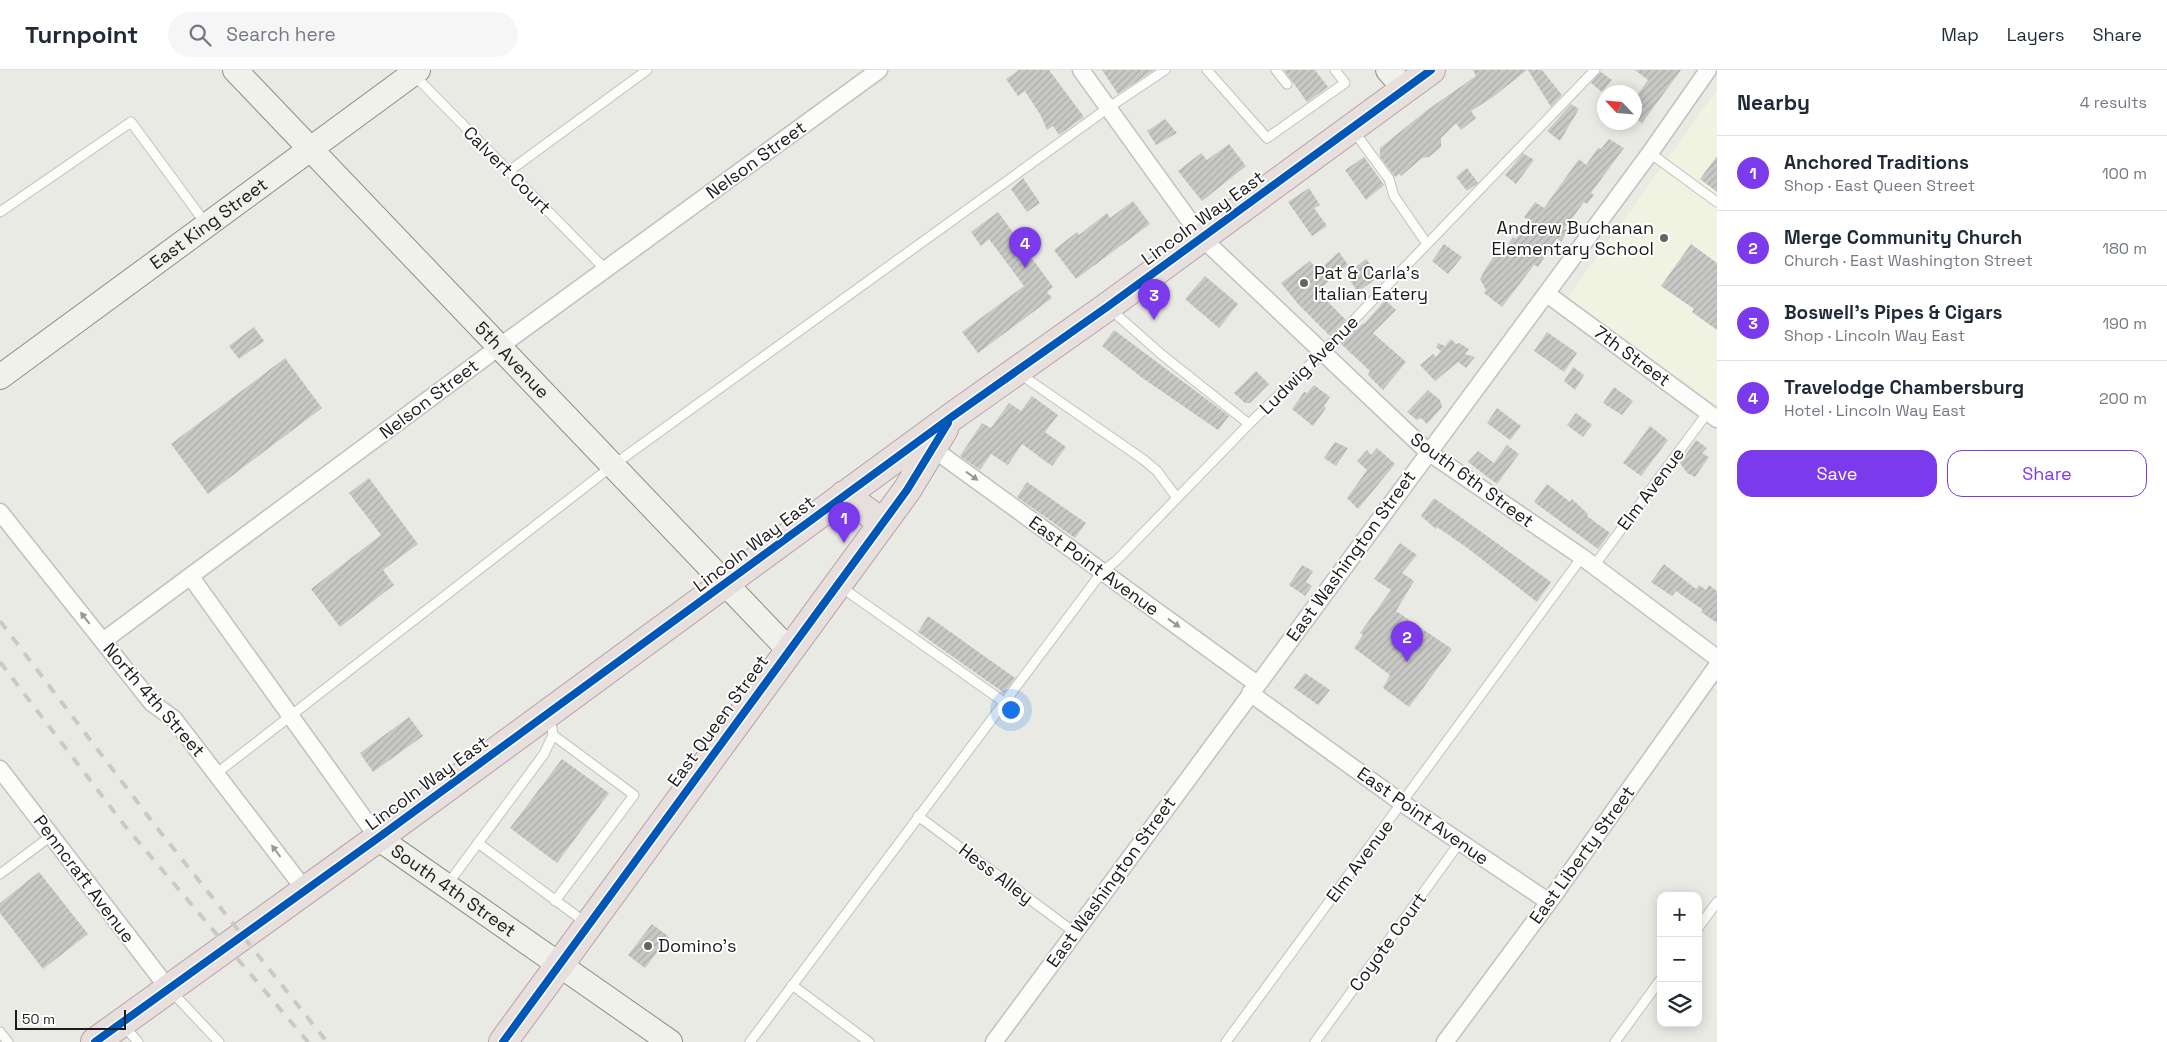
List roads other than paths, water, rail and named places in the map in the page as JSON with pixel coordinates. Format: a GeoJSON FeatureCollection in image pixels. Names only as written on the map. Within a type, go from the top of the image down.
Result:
{"type":"FeatureCollection","features":[{"type":"Feature","properties":{"kind":"highway","name":"Lincoln Way East"},"geometry":{"type":"LineString","coordinates":[[95,1042],[130,1032],[168,988],[378,838],[551,724],[725,585],[844,495],[1107,307],[1352,128],[1396,80],[1431,70]]}},
{"type":"Feature","properties":{"kind":"highway","name":"East Queen Street"},"geometry":{"type":"LineString","coordinates":[[503,1042],[788,650],[907,490],[952,416]]}},
{"type":"Feature","properties":{"kind":"highway"},"geometry":{"type":"LineString","coordinates":[[844,495],[883,523]]}},
{"type":"Feature","properties":{"kind":"street","name":"5th Avenue"},"geometry":{"type":"LineString","coordinates":[[235,70],[788,650]]}},
{"type":"Feature","properties":{"kind":"street","name":"Nelson Street"},"geometry":{"type":"LineString","coordinates":[[103,641],[499,347],[879,70]]}},
{"type":"Feature","properties":{"kind":"street","name":"South 6th Street"},"geometry":{"type":"LineString","coordinates":[[1081,70],[1202,238],[1428,452],[1588,562],[1717,658]]}},
{"type":"Feature","properties":{"kind":"street","name":"East Washington Street"},"geometry":{"type":"LineString","coordinates":[[994,1042],[1253,688],[1547,294],[1708,70]]}},
{"type":"Feature","properties":{"kind":"street","name":"East King Street"},"geometry":{"type":"LineString","coordinates":[[0,377],[413,71]]}},
{"type":"Feature","properties":{"kind":"street","name":"7th Street"},"geometry":{"type":"LineString","coordinates":[[1547,294],[1713,415]]}},
{"type":"Feature","properties":{"kind":"street","name":"East Point Avenue"},"geometry":{"type":"LineString","coordinates":[[932,448],[1102,572],[1402,803],[1550,902]]}},
{"type":"Feature","properties":{"kind":"street","name":"North 4th Street"},"geometry":{"type":"LineString","coordinates":[[0,512],[152,703],[174,719],[305,890]]}},
{"type":"Feature","properties":{"kind":"street","name":"South 4th Street"},"geometry":{"type":"LineString","coordinates":[[191,577],[378,838],[670,1042]]}},
{"type":"Feature","properties":{"kind":"street","name":"East Liberty Street"},"geometry":{"type":"LineString","coordinates":[[1445,1042],[1550,902],[1717,666]]}},
{"type":"Feature","properties":{"kind":"street","name":"Penncraft Avenue"},"geometry":{"type":"LineString","coordinates":[[0,769],[168,988]]}},
{"type":"Feature","properties":{"kind":"lane"},"geometry":{"type":"LineString","coordinates":[[509,171],[648,70]]}},
{"type":"Feature","properties":{"kind":"lane"},"geometry":{"type":"LineString","coordinates":[[216,773],[291,717],[612,466],[1108,108],[1165,70]]}},
{"type":"Feature","properties":{"kind":"lane"},"geometry":{"type":"LineString","coordinates":[[1207,70],[1267,138],[1345,83],[1335,70]]}},
{"type":"Feature","properties":{"kind":"lane"},"geometry":{"type":"LineString","coordinates":[[1276,70],[1287,84]]}},
{"type":"Feature","properties":{"kind":"lane","name":"Ludwig Avenue"},"geometry":{"type":"LineString","coordinates":[[1102,572],[1117,560],[1249,424],[1322,353],[1595,70]]}},
{"type":"Feature","properties":{"kind":"lane","name":"Calvert Court"},"geometry":{"type":"LineString","coordinates":[[413,71],[606,270]]}},
{"type":"Feature","properties":{"kind":"lane"},"geometry":{"type":"LineString","coordinates":[[0,212],[131,122],[207,225]]}},
{"type":"Feature","properties":{"kind":"lane"},"geometry":{"type":"LineString","coordinates":[[1352,128],[1389,178],[1394,196],[1427,244]]}},
{"type":"Feature","properties":{"kind":"lane"},"geometry":{"type":"LineString","coordinates":[[1650,153],[1717,202]]}},
{"type":"Feature","properties":{"kind":"lane"},"geometry":{"type":"LineString","coordinates":[[1107,307],[1161,354],[1249,424]]}},
{"type":"Feature","properties":{"kind":"lane"},"geometry":{"type":"LineString","coordinates":[[1015,371],[1157,470],[1178,498]]}},
{"type":"Feature","properties":{"kind":"lane","name":"Elm Avenue"},"geometry":{"type":"LineString","coordinates":[[1226,1042],[1402,803],[1588,562],[1713,415]]}},
{"type":"Feature","properties":{"kind":"lane"},"geometry":{"type":"LineString","coordinates":[[750,1042],[1102,572]]}},
{"type":"Feature","properties":{"kind":"lane"},"geometry":{"type":"LineString","coordinates":[[837,584],[1004,702]]}},
{"type":"Feature","properties":{"kind":"lane"},"geometry":{"type":"LineString","coordinates":[[446,887],[544,754],[551,724],[634,795],[555,901]]}},
{"type":"Feature","properties":{"kind":"lane","name":"Hess Alley"},"geometry":{"type":"LineString","coordinates":[[918,816],[1074,932]]}},
{"type":"Feature","properties":{"kind":"lane"},"geometry":{"type":"LineString","coordinates":[[0,873],[51,836]]}},
{"type":"Feature","properties":{"kind":"lane","name":"Coyote Court"},"geometry":{"type":"LineString","coordinates":[[1315,1042],[1460,842]]}},
{"type":"Feature","properties":{"kind":"lane"},"geometry":{"type":"LineString","coordinates":[[478,843],[588,925]]}},
{"type":"Feature","properties":{"kind":"lane"},"geometry":{"type":"LineString","coordinates":[[1702,923],[1717,902]]}},
{"type":"Feature","properties":{"kind":"lane"},"geometry":{"type":"LineString","coordinates":[[1615,1042],[1659,982]]}},
{"type":"Feature","properties":{"kind":"lane"},"geometry":{"type":"LineString","coordinates":[[792,986],[868,1042]]}},
{"type":"Feature","properties":{"kind":"lane"},"geometry":{"type":"LineString","coordinates":[[168,988],[219,1042]]}},
{"type":"Feature","properties":{"kind":"lane"},"geometry":{"type":"LineString","coordinates":[[0,1032],[8,1042]]}},
{"type":"Feature","properties":{"kind":"railway"},"geometry":{"type":"LineString","coordinates":[[0,621],[154,824],[327,1042]]}},
{"type":"Feature","properties":{"kind":"railway"},"geometry":{"type":"LineString","coordinates":[[0,662],[125,826],[308,1042]]}},
{"type":"Feature","properties":{"kind":"place","name":"Andrew Buchanan Elementary School"},"geometry":{"type":"Point","coordinates":[1664,238]}},
{"type":"Feature","properties":{"kind":"place","name":"Travelodge Chambersburg"},"geometry":{"type":"Point","coordinates":[1025,268]}},
{"type":"Feature","properties":{"kind":"place","name":"Pat & Carla's Italian Eatery"},"geometry":{"type":"Point","coordinates":[1304,283]}},
{"type":"Feature","properties":{"kind":"place","name":"Boswell's Pipes & Cigars"},"geometry":{"type":"Point","coordinates":[1154,320]}},
{"type":"Feature","properties":{"kind":"place","name":"Anchored Traditions"},"geometry":{"type":"Point","coordinates":[844,543]}},
{"type":"Feature","properties":{"kind":"place","name":"Merge Community Church"},"geometry":{"type":"Point","coordinates":[1407,662]}},
{"type":"Feature","properties":{"kind":"place","name":"Domino's"},"geometry":{"type":"Point","coordinates":[648,946]}}]}
